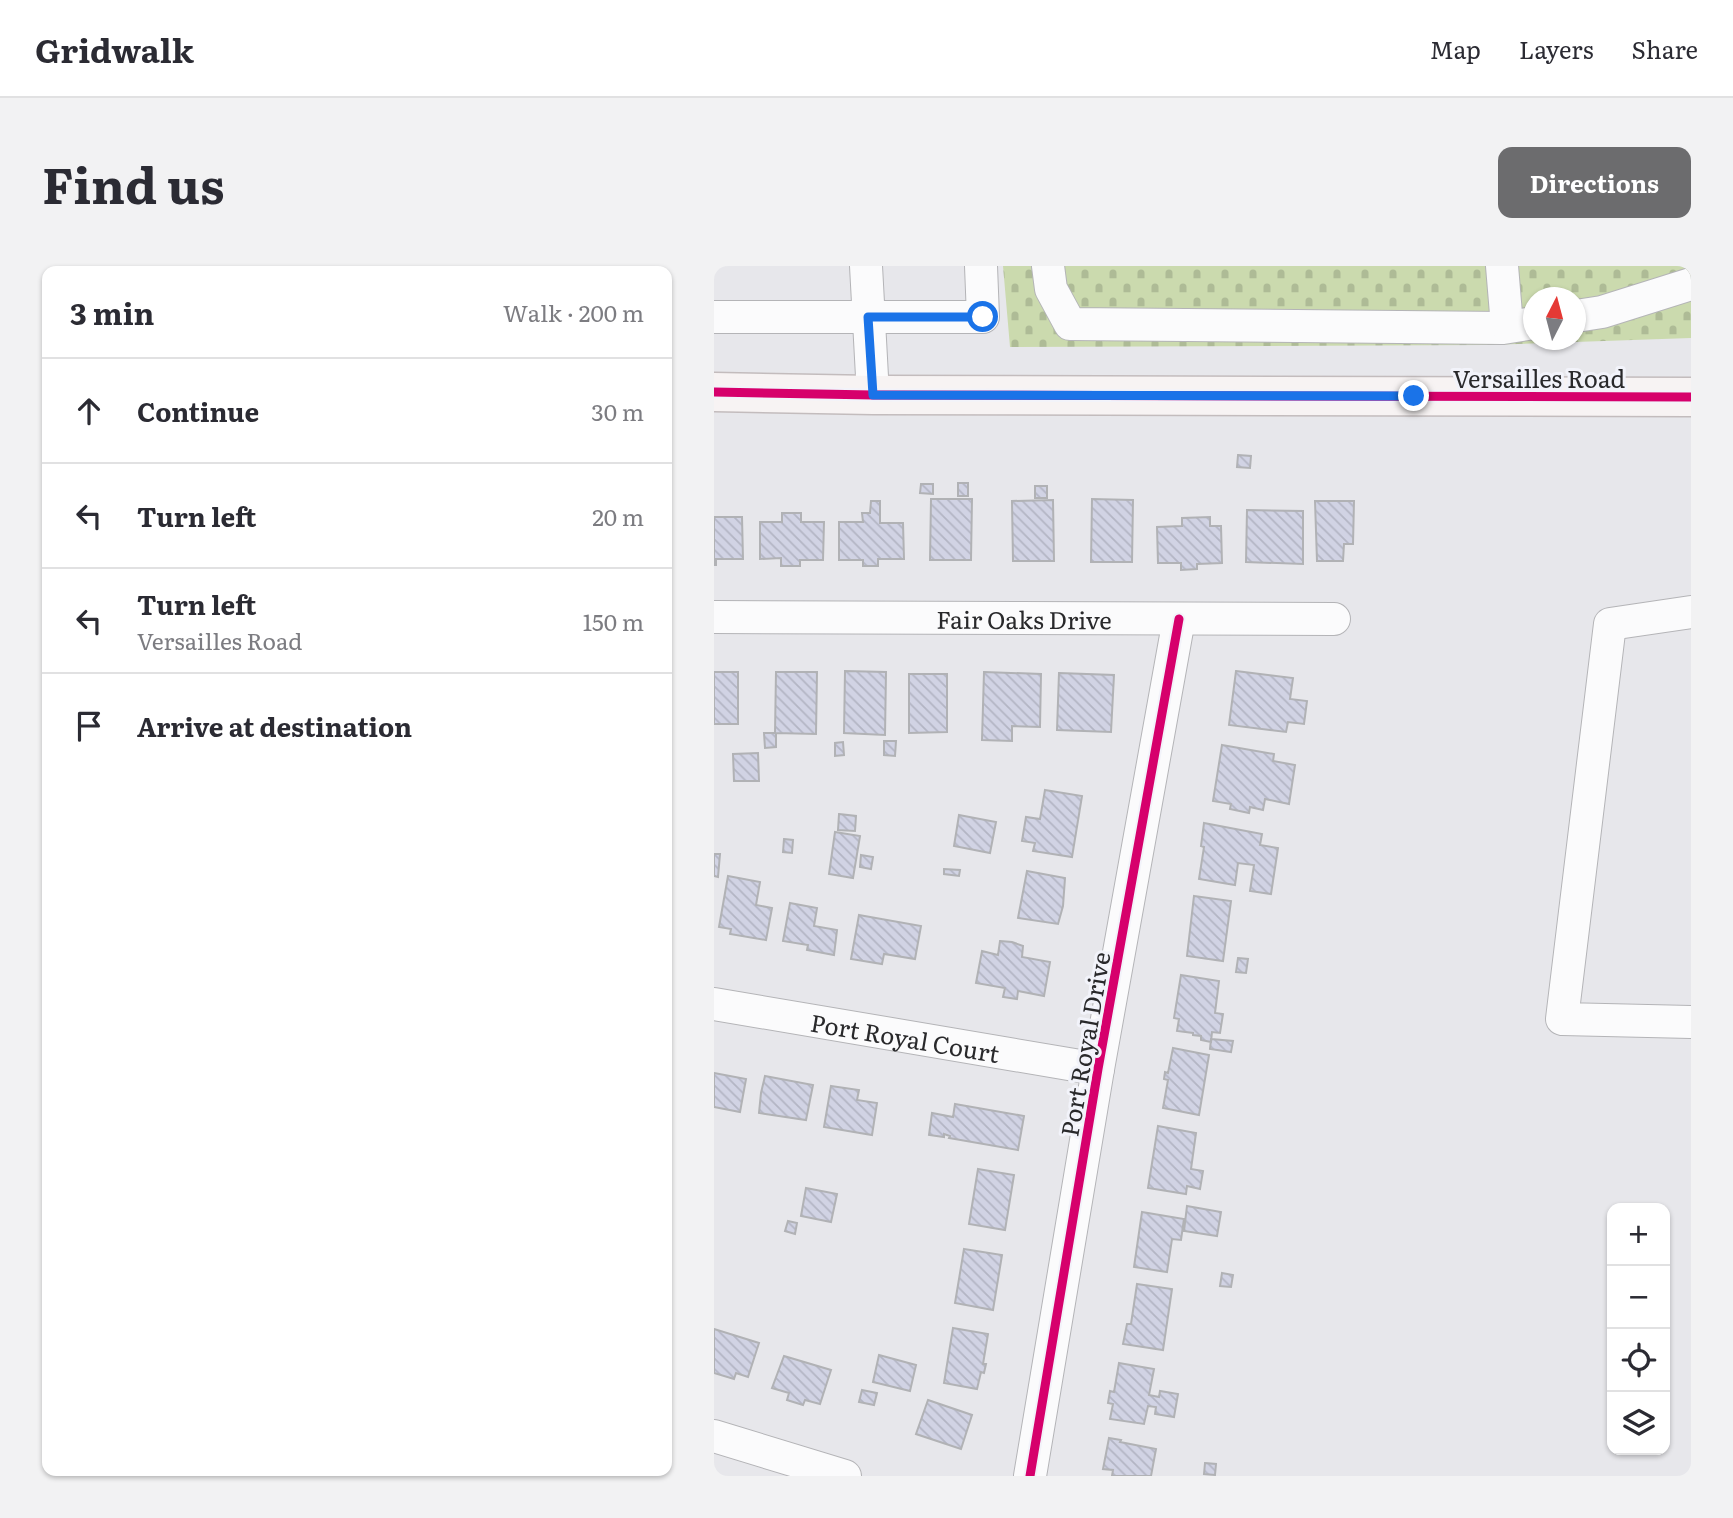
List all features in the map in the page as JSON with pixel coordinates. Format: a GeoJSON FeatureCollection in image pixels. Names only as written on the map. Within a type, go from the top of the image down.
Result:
{"type":"FeatureCollection","features":[{"type":"Feature","properties":{"kind":"main road","name":"Versailles Road"},"geometry":{"type":"LineString","coordinates":[[714,392],[873,395],[1691,397]]}},
{"type":"Feature","properties":{"kind":"street"},"geometry":{"type":"LineString","coordinates":[[866,266],[873,395]]}},
{"type":"Feature","properties":{"kind":"street"},"geometry":{"type":"LineString","coordinates":[[714,317],[983,317],[981,266]]}},
{"type":"Feature","properties":{"kind":"street"},"geometry":{"type":"LineString","coordinates":[[1048,266],[1051,289],[1070,324],[1520,325],[1502,266]]}},
{"type":"Feature","properties":{"kind":"street"},"geometry":{"type":"LineString","coordinates":[[1586,314],[1691,284]]}},
{"type":"Feature","properties":{"kind":"street"},"geometry":{"type":"LineString","coordinates":[[1691,612],[1610,624],[1562,1019],[1691,1022]]}},
{"type":"Feature","properties":{"kind":"street","name":"Fair Oaks Drive"},"geometry":{"type":"LineString","coordinates":[[714,617],[1334,619]]}},
{"type":"Feature","properties":{"kind":"street","name":"Port Royal Drive"},"geometry":{"type":"LineString","coordinates":[[1030,1476],[1098,1069],[1179,619]]}},
{"type":"Feature","properties":{"kind":"street","name":"Port Royal Court"},"geometry":{"type":"LineString","coordinates":[[714,1004],[1098,1069]]}},
{"type":"Feature","properties":{"kind":"street"},"geometry":{"type":"LineString","coordinates":[[714,1436],[845,1476]]}},
{"type":"Feature","properties":{"kind":"green space"},"geometry":{"type":"Polygon","coordinates":[[[1003,266],[1691,266],[1691,338],[1586,342],[1586,287],[1523,287],[1523,344],[1010,347],[1003,266]]]}},
{"type":"Feature","properties":{"kind":"building"},"geometry":{"type":"Polygon","coordinates":[[[1238,455],[1251,456],[1250,468],[1237,467],[1238,455]]]}},
{"type":"Feature","properties":{"kind":"building"},"geometry":{"type":"Polygon","coordinates":[[[958,483],[968,483],[968,496],[958,496],[958,483]]]}},
{"type":"Feature","properties":{"kind":"building"},"geometry":{"type":"Polygon","coordinates":[[[921,484],[933,484],[933,494],[920,493],[921,484]]]}},
{"type":"Feature","properties":{"kind":"building"},"geometry":{"type":"Polygon","coordinates":[[[1035,486],[1047,486],[1047,498],[1035,498],[1035,486]]]}},
{"type":"Feature","properties":{"kind":"building"},"geometry":{"type":"Polygon","coordinates":[[[931,499],[972,499],[971,560],[930,560],[931,499]]]}},
{"type":"Feature","properties":{"kind":"building"},"geometry":{"type":"Polygon","coordinates":[[[1092,499],[1133,500],[1132,562],[1091,562],[1092,499]]]}},
{"type":"Feature","properties":{"kind":"building"},"geometry":{"type":"Polygon","coordinates":[[[1053,500],[1054,561],[1013,561],[1012,501],[1053,500]]]}},
{"type":"Feature","properties":{"kind":"building"},"geometry":{"type":"Polygon","coordinates":[[[871,501],[880,501],[880,523],[903,523],[904,559],[878,559],[878,566],[863,566],[863,560],[839,560],[839,522],[863,522],[862,513],[870,513],[871,501]]]}},
{"type":"Feature","properties":{"kind":"building"},"geometry":{"type":"Polygon","coordinates":[[[1315,501],[1354,501],[1353,544],[1344,544],[1343,561],[1317,561],[1315,501]]]}},
{"type":"Feature","properties":{"kind":"building"},"geometry":{"type":"Polygon","coordinates":[[[1247,510],[1303,511],[1303,564],[1246,562],[1247,510]]]}},
{"type":"Feature","properties":{"kind":"building"},"geometry":{"type":"Polygon","coordinates":[[[782,513],[801,513],[801,522],[824,522],[823,560],[800,560],[800,566],[781,566],[781,558],[760,559],[760,522],[782,522],[782,513]]]}},
{"type":"Feature","properties":{"kind":"building"},"geometry":{"type":"Polygon","coordinates":[[[714,517],[742,517],[743,559],[716,559],[714,565],[714,517]]]}},
{"type":"Feature","properties":{"kind":"building"},"geometry":{"type":"Polygon","coordinates":[[[1210,517],[1210,526],[1221,526],[1222,563],[1197,564],[1197,569],[1181,570],[1181,563],[1158,563],[1157,527],[1182,526],[1182,518],[1210,517]]]}},
{"type":"Feature","properties":{"kind":"building"},"geometry":{"type":"Polygon","coordinates":[[[845,671],[886,672],[885,735],[844,733],[845,671]]]}},
{"type":"Feature","properties":{"kind":"building"},"geometry":{"type":"Polygon","coordinates":[[[1236,671],[1293,678],[1290,699],[1307,701],[1304,724],[1288,722],[1286,732],[1229,725],[1236,671]]]}},
{"type":"Feature","properties":{"kind":"building"},"geometry":{"type":"Polygon","coordinates":[[[714,672],[738,672],[738,724],[714,724],[714,672]]]}},
{"type":"Feature","properties":{"kind":"building"},"geometry":{"type":"Polygon","coordinates":[[[776,672],[817,672],[816,734],[776,733],[776,747],[765,748],[764,733],[775,733],[776,672]]]}},
{"type":"Feature","properties":{"kind":"building"},"geometry":{"type":"Polygon","coordinates":[[[984,672],[1041,674],[1040,727],[1012,726],[1012,741],[982,740],[984,672]]]}},
{"type":"Feature","properties":{"kind":"building"},"geometry":{"type":"Polygon","coordinates":[[[1059,673],[1114,675],[1111,732],[1057,730],[1059,673]]]}},
{"type":"Feature","properties":{"kind":"building"},"geometry":{"type":"Polygon","coordinates":[[[909,674],[947,674],[947,732],[909,733],[909,674]]]}},
{"type":"Feature","properties":{"kind":"building"},"geometry":{"type":"Polygon","coordinates":[[[884,741],[896,741],[895,756],[884,755],[884,741]]]}},
{"type":"Feature","properties":{"kind":"building"},"geometry":{"type":"Polygon","coordinates":[[[843,742],[844,755],[835,756],[835,743],[843,742]]]}},
{"type":"Feature","properties":{"kind":"building"},"geometry":{"type":"Polygon","coordinates":[[[1222,745],[1274,754],[1273,761],[1295,765],[1289,804],[1265,799],[1263,810],[1250,807],[1249,813],[1230,809],[1231,804],[1213,801],[1222,745]]]}},
{"type":"Feature","properties":{"kind":"building"},"geometry":{"type":"Polygon","coordinates":[[[758,753],[759,781],[734,781],[733,754],[758,753]]]}},
{"type":"Feature","properties":{"kind":"building"},"geometry":{"type":"Polygon","coordinates":[[[1045,790],[1082,796],[1072,857],[1033,851],[1035,843],[1022,841],[1026,817],[1040,819],[1045,790]]]}},
{"type":"Feature","properties":{"kind":"building"},"geometry":{"type":"Polygon","coordinates":[[[839,814],[856,816],[855,831],[838,830],[839,814]]]}},
{"type":"Feature","properties":{"kind":"building"},"geometry":{"type":"Polygon","coordinates":[[[959,815],[996,822],[990,853],[954,846],[959,815]]]}},
{"type":"Feature","properties":{"kind":"building"},"geometry":{"type":"Polygon","coordinates":[[[1204,823],[1262,834],[1260,845],[1278,848],[1271,894],[1250,891],[1254,865],[1238,863],[1235,885],[1199,879],[1204,847],[1201,846],[1204,823]]]}},
{"type":"Feature","properties":{"kind":"building"},"geometry":{"type":"Polygon","coordinates":[[[835,832],[860,836],[853,878],[829,874],[835,832]]]}},
{"type":"Feature","properties":{"kind":"building"},"geometry":{"type":"Polygon","coordinates":[[[784,839],[793,840],[792,853],[783,852],[784,839]]]}},
{"type":"Feature","properties":{"kind":"building"},"geometry":{"type":"Polygon","coordinates":[[[714,854],[720,854],[718,877],[714,876],[714,854]]]}},
{"type":"Feature","properties":{"kind":"building"},"geometry":{"type":"Polygon","coordinates":[[[861,855],[873,857],[871,869],[860,867],[861,855]]]}},
{"type":"Feature","properties":{"kind":"building"},"geometry":{"type":"Polygon","coordinates":[[[944,869],[960,870],[959,876],[944,874],[944,869]]]}},
{"type":"Feature","properties":{"kind":"building"},"geometry":{"type":"Polygon","coordinates":[[[1027,871],[1065,878],[1063,906],[1058,924],[1018,918],[1027,871]]]}},
{"type":"Feature","properties":{"kind":"building"},"geometry":{"type":"Polygon","coordinates":[[[728,876],[760,882],[756,905],[772,908],[766,940],[730,934],[731,929],[719,927],[728,876]]]}},
{"type":"Feature","properties":{"kind":"building"},"geometry":{"type":"Polygon","coordinates":[[[1194,896],[1231,901],[1223,961],[1187,956],[1194,896]]]}},
{"type":"Feature","properties":{"kind":"building"},"geometry":{"type":"Polygon","coordinates":[[[790,903],[817,908],[814,926],[837,930],[834,955],[807,950],[808,945],[783,941],[790,903]]]}},
{"type":"Feature","properties":{"kind":"building"},"geometry":{"type":"Polygon","coordinates":[[[859,915],[921,926],[915,959],[884,954],[882,964],[851,959],[859,915]]]}},
{"type":"Feature","properties":{"kind":"building"},"geometry":{"type":"Polygon","coordinates":[[[1000,941],[1023,946],[1022,957],[1050,962],[1044,996],[1018,991],[1017,999],[1003,997],[1005,988],[976,983],[982,951],[998,955],[1000,941]]]}},
{"type":"Feature","properties":{"kind":"building"},"geometry":{"type":"Polygon","coordinates":[[[1238,958],[1248,959],[1246,973],[1236,972],[1238,958]]]}},
{"type":"Feature","properties":{"kind":"building"},"geometry":{"type":"Polygon","coordinates":[[[1181,975],[1219,981],[1215,1013],[1223,1014],[1220,1033],[1212,1032],[1211,1042],[1201,1040],[1201,1036],[1193,1033],[1177,1031],[1179,1019],[1174,1018],[1181,975]]]}},
{"type":"Feature","properties":{"kind":"building"},"geometry":{"type":"Polygon","coordinates":[[[1211,1039],[1233,1041],[1231,1052],[1210,1049],[1211,1039]]]}},
{"type":"Feature","properties":{"kind":"building"},"geometry":{"type":"Polygon","coordinates":[[[1173,1048],[1209,1055],[1199,1115],[1163,1108],[1168,1080],[1164,1079],[1165,1072],[1168,1073],[1173,1048]]]}},
{"type":"Feature","properties":{"kind":"building"},"geometry":{"type":"Polygon","coordinates":[[[714,1073],[746,1079],[740,1112],[714,1107],[714,1073]]]}},
{"type":"Feature","properties":{"kind":"building"},"geometry":{"type":"Polygon","coordinates":[[[765,1076],[813,1085],[806,1120],[759,1113],[765,1076]]]}},
{"type":"Feature","properties":{"kind":"building"},"geometry":{"type":"Polygon","coordinates":[[[831,1086],[859,1090],[857,1100],[877,1103],[872,1135],[824,1127],[831,1086]]]}},
{"type":"Feature","properties":{"kind":"building"},"geometry":{"type":"Polygon","coordinates":[[[955,1104],[1024,1116],[1018,1150],[949,1138],[950,1136],[944,1134],[944,1137],[929,1135],[932,1113],[953,1117],[955,1104]]]}},
{"type":"Feature","properties":{"kind":"building"},"geometry":{"type":"Polygon","coordinates":[[[1158,1126],[1196,1133],[1191,1169],[1203,1171],[1200,1189],[1187,1186],[1186,1194],[1148,1188],[1158,1126]]]}},
{"type":"Feature","properties":{"kind":"building"},"geometry":{"type":"Polygon","coordinates":[[[978,1169],[1014,1175],[1005,1230],[969,1224],[978,1169]]]}},
{"type":"Feature","properties":{"kind":"building"},"geometry":{"type":"Polygon","coordinates":[[[806,1188],[837,1194],[831,1222],[801,1216],[806,1188]]]}},
{"type":"Feature","properties":{"kind":"building"},"geometry":{"type":"Polygon","coordinates":[[[1187,1206],[1221,1212],[1217,1236],[1184,1231],[1187,1206]]]}},
{"type":"Feature","properties":{"kind":"building"},"geometry":{"type":"Polygon","coordinates":[[[1142,1212],[1184,1219],[1181,1240],[1172,1239],[1167,1272],[1134,1267],[1142,1212]]]}},
{"type":"Feature","properties":{"kind":"building"},"geometry":{"type":"Polygon","coordinates":[[[788,1221],[797,1223],[795,1234],[785,1231],[788,1221]]]}},
{"type":"Feature","properties":{"kind":"building"},"geometry":{"type":"Polygon","coordinates":[[[964,1249],[1002,1255],[993,1310],[955,1303],[964,1249]]]}},
{"type":"Feature","properties":{"kind":"building"},"geometry":{"type":"Polygon","coordinates":[[[1222,1273],[1233,1275],[1231,1287],[1220,1286],[1222,1273]]]}},
{"type":"Feature","properties":{"kind":"building"},"geometry":{"type":"Polygon","coordinates":[[[1137,1284],[1172,1289],[1163,1350],[1123,1344],[1127,1324],[1131,1324],[1137,1284]]]}},
{"type":"Feature","properties":{"kind":"building"},"geometry":{"type":"Polygon","coordinates":[[[953,1328],[988,1334],[983,1364],[986,1364],[977,1389],[944,1383],[953,1328]]]}},
{"type":"Feature","properties":{"kind":"building"},"geometry":{"type":"Polygon","coordinates":[[[714,1329],[759,1343],[748,1377],[736,1373],[734,1379],[714,1373],[714,1329]]]}},
{"type":"Feature","properties":{"kind":"building"},"geometry":{"type":"Polygon","coordinates":[[[879,1355],[916,1365],[910,1391],[873,1382],[879,1355]]]}},
{"type":"Feature","properties":{"kind":"building"},"geometry":{"type":"Polygon","coordinates":[[[784,1356],[831,1370],[820,1404],[805,1400],[803,1405],[787,1400],[789,1393],[772,1388],[784,1356]]]}},
{"type":"Feature","properties":{"kind":"building"},"geometry":{"type":"Polygon","coordinates":[[[1119,1363],[1154,1369],[1149,1395],[1159,1397],[1160,1391],[1178,1394],[1174,1417],[1155,1414],[1156,1407],[1148,1406],[1144,1424],[1110,1419],[1113,1404],[1108,1403],[1110,1391],[1114,1392],[1119,1363]]]}},
{"type":"Feature","properties":{"kind":"building"},"geometry":{"type":"Polygon","coordinates":[[[862,1390],[877,1393],[874,1405],[859,1402],[862,1390]]]}},
{"type":"Feature","properties":{"kind":"building"},"geometry":{"type":"Polygon","coordinates":[[[928,1400],[972,1415],[961,1449],[916,1434],[928,1400]]]}},
{"type":"Feature","properties":{"kind":"building"},"geometry":{"type":"Polygon","coordinates":[[[1109,1438],[1156,1449],[1151,1476],[1112,1476],[1113,1470],[1103,1469],[1109,1438]]]}},
{"type":"Feature","properties":{"kind":"building"},"geometry":{"type":"Polygon","coordinates":[[[1205,1463],[1216,1464],[1215,1475],[1204,1474],[1205,1463]]]}},
{"type":"Feature","properties":{"kind":"cycle path"},"geometry":{"type":"LineString","coordinates":[[714,392],[873,395],[1691,397]]}},
{"type":"Feature","properties":{"kind":"cycle path"},"geometry":{"type":"LineString","coordinates":[[1030,1476],[1098,1069],[1179,619]]}},
{"type":"Feature","properties":{"kind":"route"},"geometry":{"type":"LineString","coordinates":[[983,317],[868,317],[873,395],[1414,396]]}}]}
